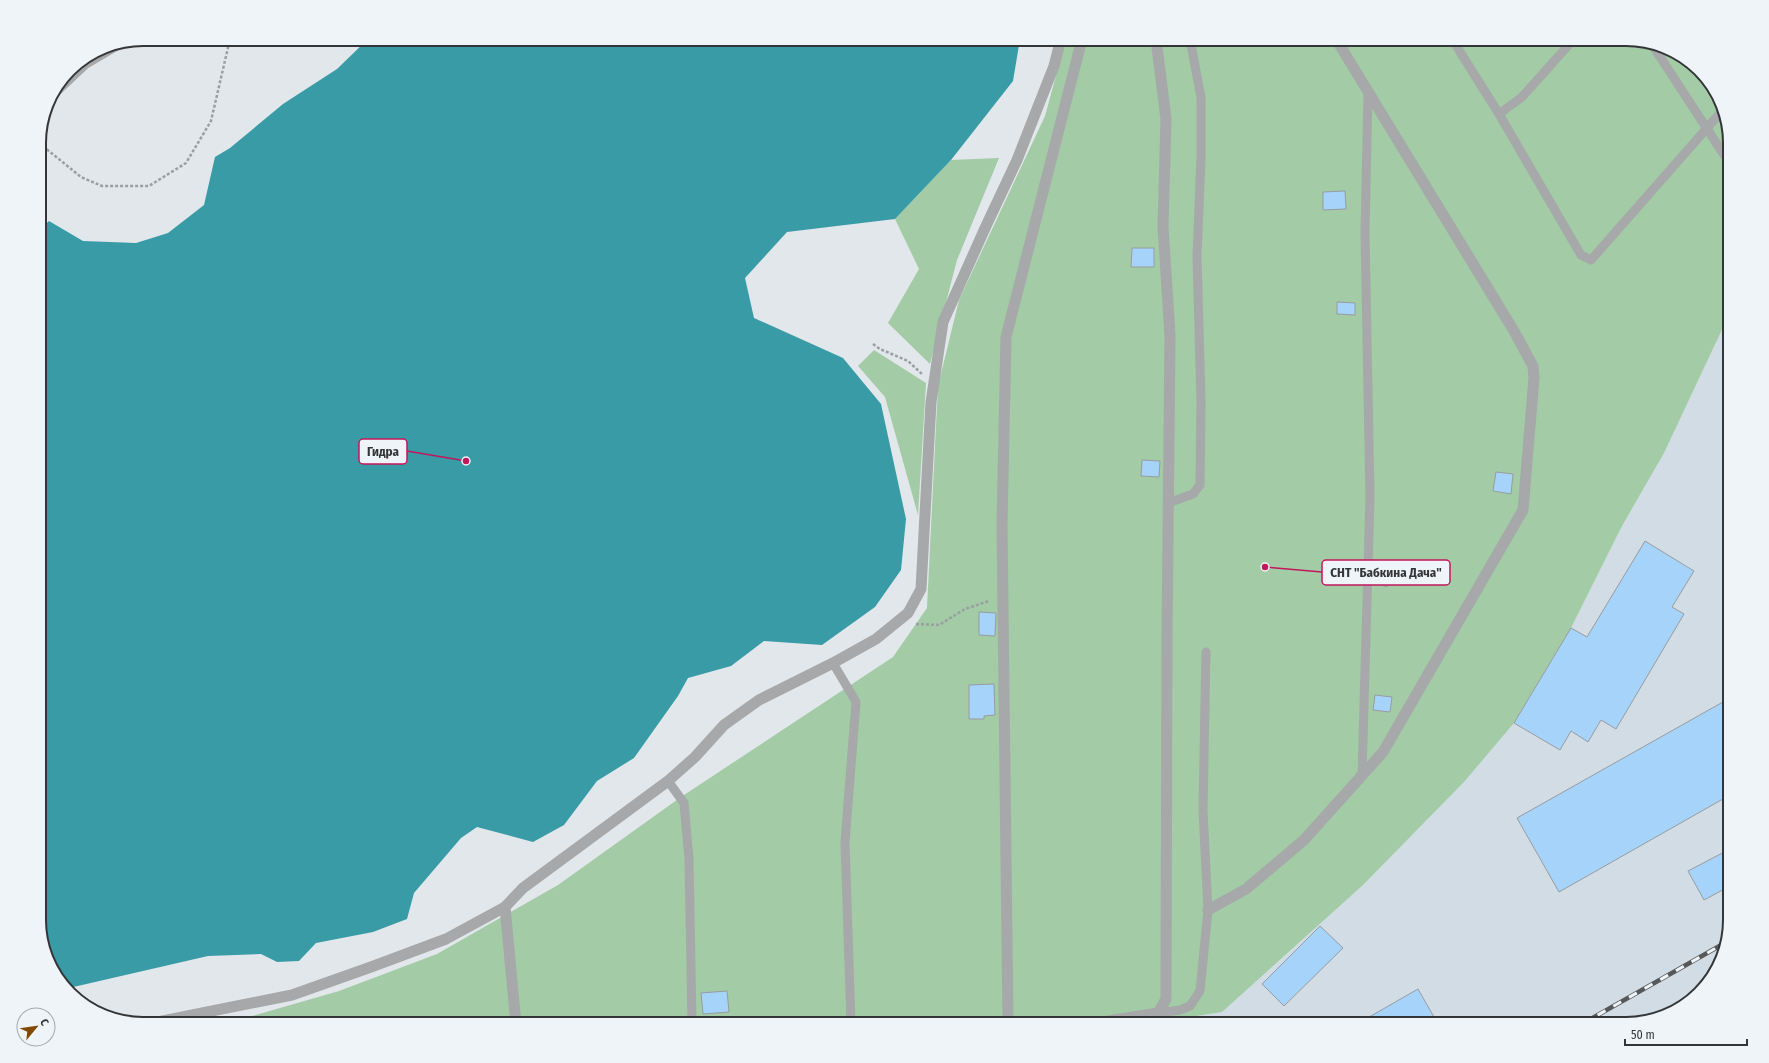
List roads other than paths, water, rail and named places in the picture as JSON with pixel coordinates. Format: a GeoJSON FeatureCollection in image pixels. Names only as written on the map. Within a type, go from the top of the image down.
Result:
{"type":"FeatureCollection","features":[{"type":"Feature","properties":{"kind":"street"},"geometry":{"type":"LineString","coordinates":[[182,1017],[292,995],[446,939],[505,907],[523,888],[668,782],[695,757],[724,725],[759,700],[833,663],[876,639],[908,613],[922,589],[931,402],[943,322],[1017,160],[1054,66],[1058,46]]}},
{"type":"Feature","properties":{"kind":"street"},"geometry":{"type":"LineString","coordinates":[[1008,1017],[1002,524],[1006,337],[1080,46]]}},
{"type":"Feature","properties":{"kind":"street"},"geometry":{"type":"LineString","coordinates":[[1133,1017],[1158,1013],[1166,999],[1166,636],[1170,336],[1163,226],[1166,119],[1157,46]]}},
{"type":"Feature","properties":{"kind":"street"},"geometry":{"type":"LineString","coordinates":[[1208,910],[1246,889],[1304,840],[1382,752],[1523,510],[1534,378],[1533,366],[1514,331],[1340,46]]}},
{"type":"Feature","properties":{"kind":"street"},"geometry":{"type":"LineString","coordinates":[[505,907],[515,1017]]}},
{"type":"Feature","properties":{"kind":"lane"},"geometry":{"type":"LineString","coordinates":[[1168,503],[1193,494],[1200,485],[1201,402],[1197,256],[1201,158],[1201,98],[1191,46]]}},
{"type":"Feature","properties":{"kind":"lane"},"geometry":{"type":"LineString","coordinates":[[1456,46],[1499,114],[1581,255],[1591,260],[1719,115]]}},
{"type":"Feature","properties":{"kind":"lane"},"geometry":{"type":"LineString","coordinates":[[1499,114],[1522,97],[1568,46]]}},
{"type":"Feature","properties":{"kind":"lane"},"geometry":{"type":"LineString","coordinates":[[1656,51],[1723,154]]}},
{"type":"Feature","properties":{"kind":"lane"},"geometry":{"type":"LineString","coordinates":[[70,79],[83,67]]}},
{"type":"Feature","properties":{"kind":"lane"},"geometry":{"type":"LineString","coordinates":[[1362,775],[1370,497],[1365,232],[1368,92]]}},
{"type":"Feature","properties":{"kind":"lane"},"geometry":{"type":"LineString","coordinates":[[1158,1013],[1180,1010],[1190,1006],[1200,990],[1208,910],[1203,810],[1206,652]]}},
{"type":"Feature","properties":{"kind":"lane"},"geometry":{"type":"LineString","coordinates":[[833,663],[856,702],[845,842],[852,1017]]}},
{"type":"Feature","properties":{"kind":"lane"},"geometry":{"type":"LineString","coordinates":[[668,782],[684,803],[689,859],[692,1017]]}},
{"type":"Feature","properties":{"kind":"water"},"geometry":{"type":"Polygon","coordinates":[[[361,46],[1019,46],[1013,81],[951,160],[895,219],[787,232],[745,278],[754,318],[843,358],[881,404],[906,519],[901,570],[875,607],[822,645],[764,641],[731,666],[688,678],[678,696],[634,758],[597,781],[564,825],[533,842],[477,827],[461,838],[414,893],[407,919],[373,932],[316,943],[299,961],[277,962],[261,954],[208,956],[73,987],[62,974],[56,963],[51,951],[46,926],[46,224],[49,221],[83,241],[136,243],[168,233],[204,205],[215,157],[230,148],[283,104],[337,69],[361,46]]]}},
{"type":"Feature","properties":{"kind":"railway"},"geometry":{"type":"LineString","coordinates":[[1594,1017],[1720,946]]}},
{"type":"Feature","properties":{"kind":"place","name":"Гидра"},"geometry":{"type":"Point","coordinates":[466,461]}},
{"type":"Feature","properties":{"kind":"place","name":"СНТ \"Бабкина Дача\""},"geometry":{"type":"Point","coordinates":[1265,567]}}]}
